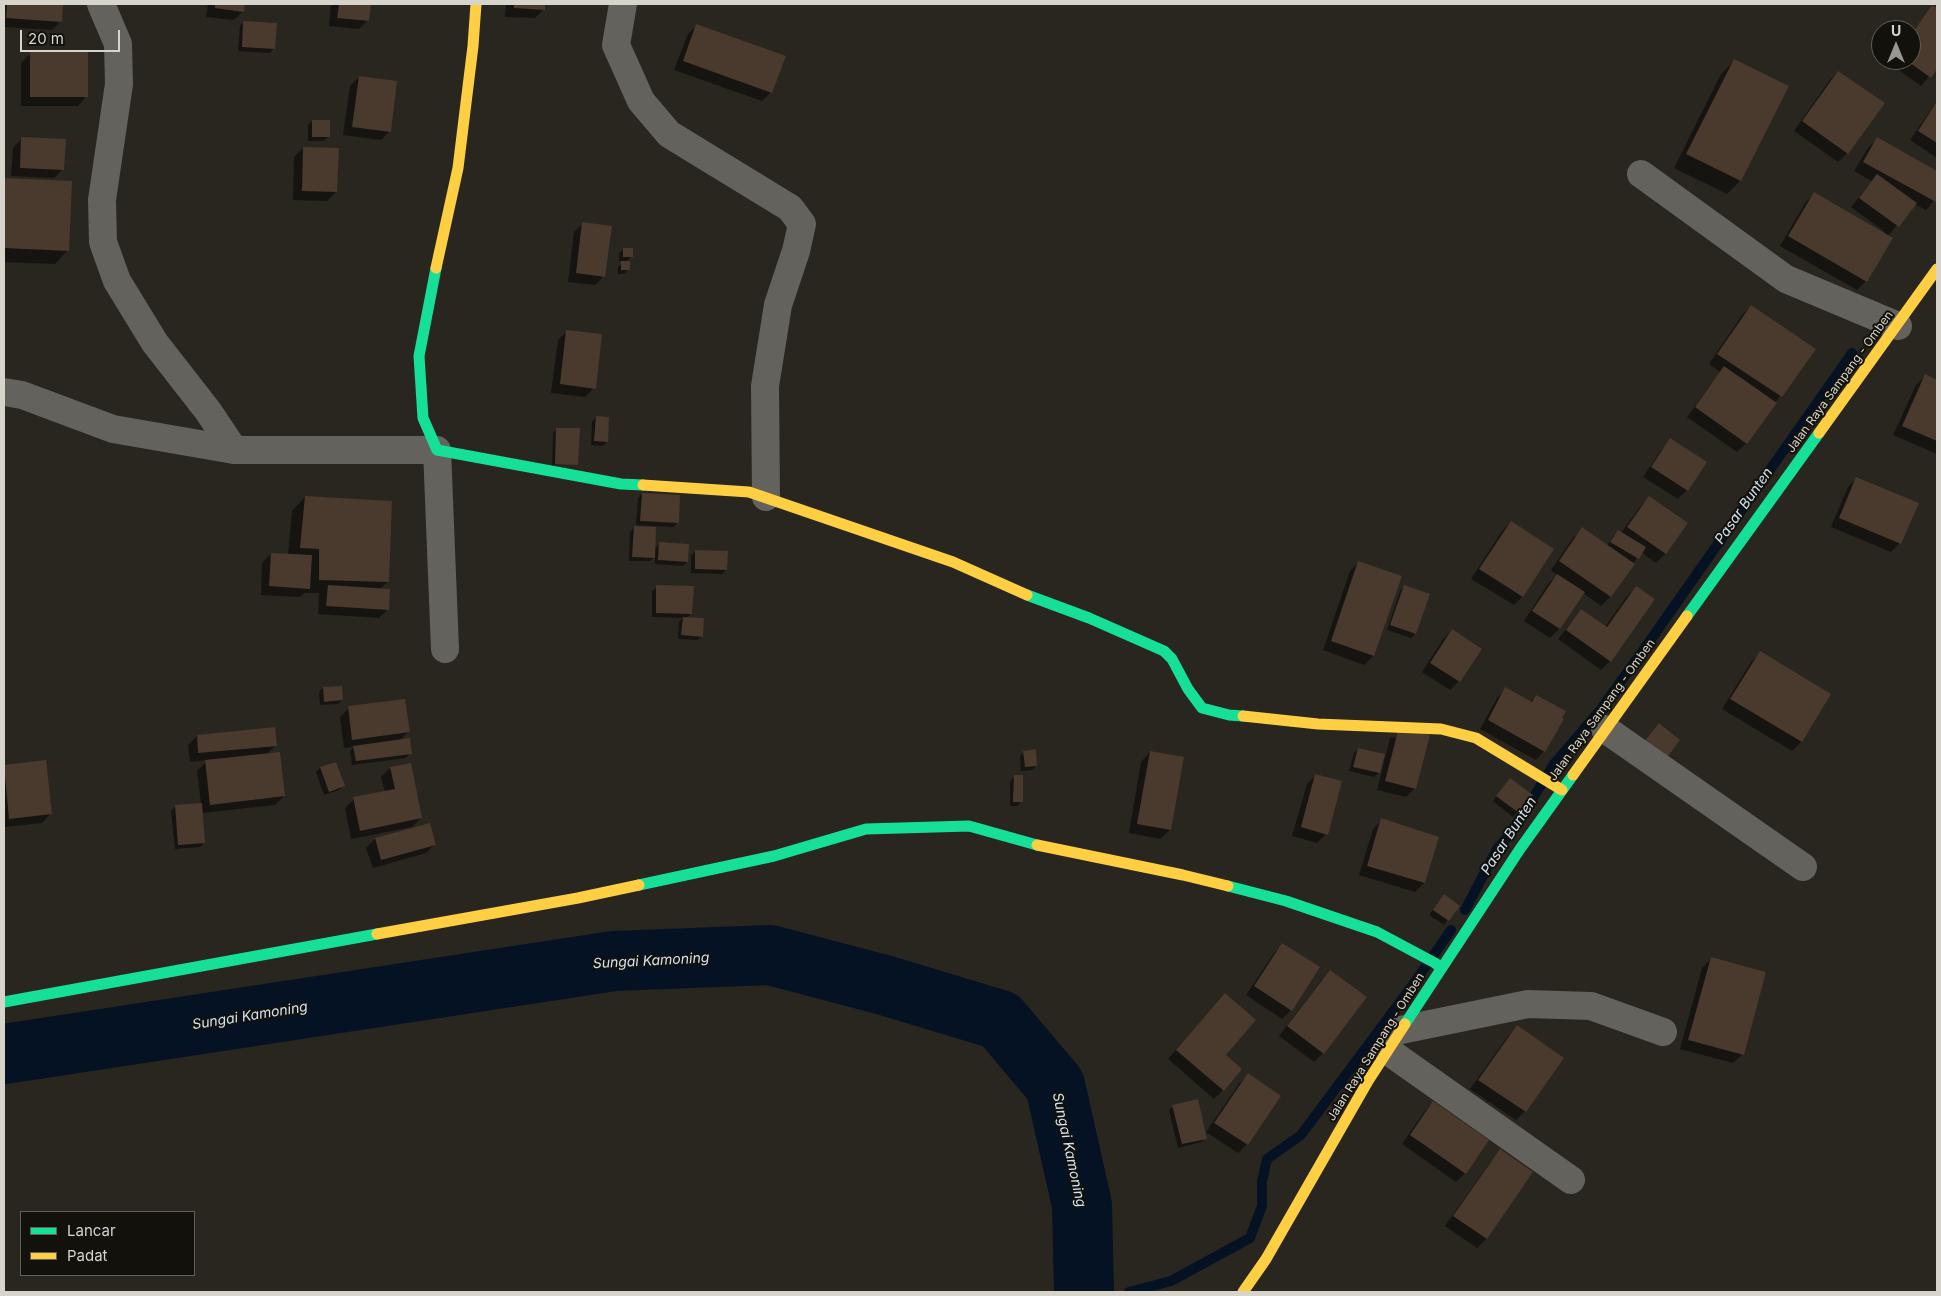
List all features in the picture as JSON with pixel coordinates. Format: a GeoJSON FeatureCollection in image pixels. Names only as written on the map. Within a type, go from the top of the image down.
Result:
{"type":"FeatureCollection","features":[{"type":"Feature","properties":{"kind":"street"},"geometry":{"type":"LineString","coordinates":[[101,4],[118,44],[119,84],[102,200],[103,242],[117,281],[155,343],[208,411],[234,450]]}},
{"type":"Feature","properties":{"kind":"street"},"geometry":{"type":"LineString","coordinates":[[445,649],[437,450],[423,418],[419,356],[438,257],[458,168],[473,46],[476,4]]}},
{"type":"Feature","properties":{"kind":"street"},"geometry":{"type":"LineString","coordinates":[[623,4],[616,45],[641,101],[669,134],[790,208],[802,224],[796,251],[778,305],[764,386],[766,496]]}},
{"type":"Feature","properties":{"kind":"street"},"geometry":{"type":"LineString","coordinates":[[1641,174],[1786,279],[1898,326]]}},
{"type":"Feature","properties":{"kind":"street","name":"Jalan Raya Sampang - Omben"},"geometry":{"type":"LineString","coordinates":[[1243,1292],[1266,1259],[1368,1081],[1438,966],[1606,728],[1898,326],[1937,269]]}},
{"type":"Feature","properties":{"kind":"street"},"geometry":{"type":"LineString","coordinates":[[4,392],[22,395],[113,429],[234,450],[437,450],[621,484],[748,492],[766,496],[844,526],[953,562],[1020,592],[1089,618],[1164,651],[1172,659],[1188,689],[1202,708],[1229,715],[1318,724],[1442,728],[1476,738],[1562,790]]}},
{"type":"Feature","properties":{"kind":"street"},"geometry":{"type":"LineString","coordinates":[[1606,728],[1802,867]]}},
{"type":"Feature","properties":{"kind":"street"},"geometry":{"type":"LineString","coordinates":[[4,1002],[578,898],[774,856],[866,829],[969,826],[1054,850],[1183,875],[1286,901],[1377,932],[1438,966]]}},
{"type":"Feature","properties":{"kind":"street"},"geometry":{"type":"LineString","coordinates":[[1394,1040],[1528,1004],[1591,1006],[1663,1032]]}},
{"type":"Feature","properties":{"kind":"street"},"geometry":{"type":"LineString","coordinates":[[1394,1040],[1571,1180]]}},
{"type":"Feature","properties":{"kind":"building"},"geometry":{"type":"Polygon","coordinates":[[[7,4],[63,4],[62,22],[6,18],[7,4]]]}},
{"type":"Feature","properties":{"kind":"building"},"geometry":{"type":"Polygon","coordinates":[[[215,4],[245,4],[244,12],[215,8],[215,4]]]}},
{"type":"Feature","properties":{"kind":"building"},"geometry":{"type":"Polygon","coordinates":[[[339,4],[371,4],[369,21],[337,18],[339,4]]]}},
{"type":"Feature","properties":{"kind":"building"},"geometry":{"type":"Polygon","coordinates":[[[514,4],[545,4],[545,10],[514,8],[514,4]]]}},
{"type":"Feature","properties":{"kind":"building"},"geometry":{"type":"Polygon","coordinates":[[[1932,5],[1937,8],[1937,69],[1931,78],[1920,70],[1921,21],[1932,5]]]}},
{"type":"Feature","properties":{"kind":"building"},"geometry":{"type":"Polygon","coordinates":[[[243,21],[277,23],[275,49],[242,47],[243,21]]]}},
{"type":"Feature","properties":{"kind":"building"},"geometry":{"type":"Polygon","coordinates":[[[696,24],[786,56],[772,93],[683,61],[696,24]]]}},
{"type":"Feature","properties":{"kind":"building"},"geometry":{"type":"Polygon","coordinates":[[[30,52],[88,52],[88,97],[30,97],[30,52]]]}},
{"type":"Feature","properties":{"kind":"building"},"geometry":{"type":"Polygon","coordinates":[[[1734,59],[1789,86],[1741,181],[1686,154],[1734,59]]]}},
{"type":"Feature","properties":{"kind":"building"},"geometry":{"type":"Polygon","coordinates":[[[1838,71],[1885,103],[1848,154],[1802,121],[1838,71]]]}},
{"type":"Feature","properties":{"kind":"building"},"geometry":{"type":"Polygon","coordinates":[[[359,76],[397,81],[391,132],[352,127],[359,76]]]}},
{"type":"Feature","properties":{"kind":"building"},"geometry":{"type":"Polygon","coordinates":[[[1937,101],[1937,143],[1918,131],[1937,101]]]}},
{"type":"Feature","properties":{"kind":"building"},"geometry":{"type":"Polygon","coordinates":[[[312,120],[330,120],[330,137],[312,137],[312,120]]]}},
{"type":"Feature","properties":{"kind":"building"},"geometry":{"type":"Polygon","coordinates":[[[21,137],[66,139],[64,170],[20,168],[21,137]]]}},
{"type":"Feature","properties":{"kind":"building"},"geometry":{"type":"Polygon","coordinates":[[[1877,137],[1937,171],[1936,202],[1863,162],[1877,137]]]}},
{"type":"Feature","properties":{"kind":"building"},"geometry":{"type":"Polygon","coordinates":[[[303,147],[339,148],[337,192],[302,191],[303,147]]]}},
{"type":"Feature","properties":{"kind":"building"},"geometry":{"type":"Polygon","coordinates":[[[1877,174],[1917,203],[1899,227],[1859,198],[1877,174]]]}},
{"type":"Feature","properties":{"kind":"building"},"geometry":{"type":"Polygon","coordinates":[[[4,178],[72,181],[69,251],[4,248],[4,178]]]}},
{"type":"Feature","properties":{"kind":"building"},"geometry":{"type":"Polygon","coordinates":[[[1814,192],[1893,238],[1867,282],[1788,236],[1814,192]]]}},
{"type":"Feature","properties":{"kind":"building"},"geometry":{"type":"Polygon","coordinates":[[[582,222],[612,226],[605,277],[576,273],[582,222]]]}},
{"type":"Feature","properties":{"kind":"building"},"geometry":{"type":"Polygon","coordinates":[[[623,248],[633,248],[633,257],[623,257],[623,248]]]}},
{"type":"Feature","properties":{"kind":"building"},"geometry":{"type":"Polygon","coordinates":[[[621,261],[630,261],[630,270],[621,270],[621,261]]]}},
{"type":"Feature","properties":{"kind":"building"},"geometry":{"type":"Polygon","coordinates":[[[1751,305],[1816,349],[1782,397],[1717,354],[1751,305]]]}},
{"type":"Feature","properties":{"kind":"building"},"geometry":{"type":"Polygon","coordinates":[[[566,330],[602,334],[596,389],[560,384],[566,330]]]}},
{"type":"Feature","properties":{"kind":"building"},"geometry":{"type":"Polygon","coordinates":[[[1724,366],[1777,403],[1747,444],[1695,407],[1724,366]]]}},
{"type":"Feature","properties":{"kind":"building"},"geometry":{"type":"Polygon","coordinates":[[[1925,374],[1937,380],[1937,441],[1902,426],[1925,374]]]}},
{"type":"Feature","properties":{"kind":"building"},"geometry":{"type":"Polygon","coordinates":[[[596,416],[609,417],[608,442],[594,441],[596,416]]]}},
{"type":"Feature","properties":{"kind":"building"},"geometry":{"type":"Polygon","coordinates":[[[556,428],[580,428],[578,465],[555,464],[556,428]]]}},
{"type":"Feature","properties":{"kind":"building"},"geometry":{"type":"Polygon","coordinates":[[[1670,438],[1707,462],[1688,491],[1651,467],[1670,438]]]}},
{"type":"Feature","properties":{"kind":"building"},"geometry":{"type":"Polygon","coordinates":[[[1856,477],[1919,503],[1901,544],[1839,518],[1856,477]]]}},
{"type":"Feature","properties":{"kind":"building"},"geometry":{"type":"Polygon","coordinates":[[[642,493],[680,495],[679,523],[640,521],[642,493]]]}},
{"type":"Feature","properties":{"kind":"building"},"geometry":{"type":"Polygon","coordinates":[[[305,496],[392,501],[389,582],[319,580],[319,549],[300,548],[305,496]]]}},
{"type":"Feature","properties":{"kind":"building"},"geometry":{"type":"Polygon","coordinates":[[[1649,496],[1688,523],[1666,554],[1627,527],[1649,496]]]}},
{"type":"Feature","properties":{"kind":"building"},"geometry":{"type":"Polygon","coordinates":[[[1511,521],[1554,549],[1523,597],[1479,569],[1511,521]]]}},
{"type":"Feature","properties":{"kind":"building"},"geometry":{"type":"Polygon","coordinates":[[[634,526],[656,527],[655,558],[632,557],[634,526]]]}},
{"type":"Feature","properties":{"kind":"building"},"geometry":{"type":"Polygon","coordinates":[[[1582,527],[1635,564],[1611,597],[1559,561],[1582,527]]]}},
{"type":"Feature","properties":{"kind":"building"},"geometry":{"type":"Polygon","coordinates":[[[1618,530],[1646,547],[1639,559],[1610,542],[1618,530]]]}},
{"type":"Feature","properties":{"kind":"building"},"geometry":{"type":"Polygon","coordinates":[[[659,542],[689,544],[688,562],[658,560],[659,542]]]}},
{"type":"Feature","properties":{"kind":"building"},"geometry":{"type":"Polygon","coordinates":[[[695,550],[728,551],[727,570],[695,569],[695,550]]]}},
{"type":"Feature","properties":{"kind":"building"},"geometry":{"type":"Polygon","coordinates":[[[271,553],[312,555],[310,589],[269,586],[271,553]]]}},
{"type":"Feature","properties":{"kind":"building"},"geometry":{"type":"Polygon","coordinates":[[[1358,561],[1402,576],[1374,656],[1331,641],[1358,561]]]}},
{"type":"Feature","properties":{"kind":"building"},"geometry":{"type":"Polygon","coordinates":[[[1557,574],[1585,592],[1560,629],[1532,611],[1557,574]]]}},
{"type":"Feature","properties":{"kind":"building"},"geometry":{"type":"Polygon","coordinates":[[[328,585],[390,589],[389,610],[326,606],[328,585]]]}},
{"type":"Feature","properties":{"kind":"building"},"geometry":{"type":"Polygon","coordinates":[[[656,585],[694,586],[692,614],[656,613],[656,585]]]}},
{"type":"Feature","properties":{"kind":"building"},"geometry":{"type":"Polygon","coordinates":[[[1404,585],[1430,594],[1416,634],[1390,625],[1404,585]]]}},
{"type":"Feature","properties":{"kind":"building"},"geometry":{"type":"Polygon","coordinates":[[[1636,586],[1655,599],[1611,662],[1566,630],[1581,609],[1607,627],[1636,586]]]}},
{"type":"Feature","properties":{"kind":"building"},"geometry":{"type":"Polygon","coordinates":[[[683,617],[704,618],[703,637],[681,635],[683,617]]]}},
{"type":"Feature","properties":{"kind":"building"},"geometry":{"type":"Polygon","coordinates":[[[1452,629],[1482,649],[1460,682],[1430,663],[1452,629]]]}},
{"type":"Feature","properties":{"kind":"building"},"geometry":{"type":"Polygon","coordinates":[[[1760,651],[1831,694],[1802,742],[1730,699],[1760,651]]]}},
{"type":"Feature","properties":{"kind":"building"},"geometry":{"type":"Polygon","coordinates":[[[342,686],[343,700],[324,702],[323,687],[342,686]]]}},
{"type":"Feature","properties":{"kind":"building"},"geometry":{"type":"Polygon","coordinates":[[[1505,687],[1532,702],[1536,695],[1566,711],[1562,718],[1564,719],[1545,752],[1488,720],[1505,687]]]}},
{"type":"Feature","properties":{"kind":"building"},"geometry":{"type":"Polygon","coordinates":[[[405,699],[410,732],[352,740],[348,706],[405,699]]]}},
{"type":"Feature","properties":{"kind":"building"},"geometry":{"type":"Polygon","coordinates":[[[1659,723],[1680,740],[1666,759],[1644,742],[1659,723]]]}},
{"type":"Feature","properties":{"kind":"building"},"geometry":{"type":"Polygon","coordinates":[[[275,727],[277,746],[198,753],[197,735],[275,727]]]}},
{"type":"Feature","properties":{"kind":"building"},"geometry":{"type":"Polygon","coordinates":[[[1399,727],[1430,735],[1416,789],[1385,781],[1399,727]]]}},
{"type":"Feature","properties":{"kind":"building"},"geometry":{"type":"Polygon","coordinates":[[[410,738],[412,754],[356,761],[353,746],[410,738]]]}},
{"type":"Feature","properties":{"kind":"building"},"geometry":{"type":"Polygon","coordinates":[[[1358,748],[1385,754],[1380,773],[1353,767],[1358,748]]]}},
{"type":"Feature","properties":{"kind":"building"},"geometry":{"type":"Polygon","coordinates":[[[1036,749],[1037,766],[1025,767],[1023,751],[1036,749]]]}},
{"type":"Feature","properties":{"kind":"building"},"geometry":{"type":"Polygon","coordinates":[[[1150,751],[1184,757],[1171,830],[1137,824],[1150,751]]]}},
{"type":"Feature","properties":{"kind":"building"},"geometry":{"type":"Polygon","coordinates":[[[280,752],[285,796],[210,805],[205,760],[280,752]]]}},
{"type":"Feature","properties":{"kind":"building"},"geometry":{"type":"Polygon","coordinates":[[[46,760],[52,814],[9,819],[4,765],[46,760]]]}},
{"type":"Feature","properties":{"kind":"building"},"geometry":{"type":"Polygon","coordinates":[[[336,762],[345,786],[329,792],[320,767],[336,762]]]}},
{"type":"Feature","properties":{"kind":"building"},"geometry":{"type":"Polygon","coordinates":[[[411,763],[422,818],[360,831],[353,797],[395,789],[390,767],[411,763]]]}},
{"type":"Feature","properties":{"kind":"building"},"geometry":{"type":"Polygon","coordinates":[[[1315,774],[1342,781],[1328,835],[1301,827],[1315,774]]]}},
{"type":"Feature","properties":{"kind":"building"},"geometry":{"type":"Polygon","coordinates":[[[1014,775],[1023,775],[1023,802],[1013,802],[1014,775]]]}},
{"type":"Feature","properties":{"kind":"building"},"geometry":{"type":"Polygon","coordinates":[[[1510,778],[1533,795],[1519,813],[1496,796],[1510,778]]]}},
{"type":"Feature","properties":{"kind":"building"},"geometry":{"type":"Polygon","coordinates":[[[202,803],[205,843],[178,845],[175,805],[202,803]]]}},
{"type":"Feature","properties":{"kind":"building"},"geometry":{"type":"Polygon","coordinates":[[[1381,818],[1439,837],[1425,883],[1367,866],[1381,818]]]}},
{"type":"Feature","properties":{"kind":"building"},"geometry":{"type":"Polygon","coordinates":[[[430,823],[436,845],[381,860],[375,838],[430,823]]]}},
{"type":"Feature","properties":{"kind":"building"},"geometry":{"type":"Polygon","coordinates":[[[1444,894],[1460,906],[1449,921],[1433,910],[1444,894]]]}},
{"type":"Feature","properties":{"kind":"building"},"geometry":{"type":"Polygon","coordinates":[[[1282,943],[1320,967],[1292,1011],[1254,986],[1282,943]]]}},
{"type":"Feature","properties":{"kind":"building"},"geometry":{"type":"Polygon","coordinates":[[[1711,957],[1766,972],[1744,1055],[1688,1040],[1711,957]]]}},
{"type":"Feature","properties":{"kind":"building"},"geometry":{"type":"Polygon","coordinates":[[[1330,970],[1367,997],[1324,1054],[1287,1026],[1330,970]]]}},
{"type":"Feature","properties":{"kind":"building"},"geometry":{"type":"Polygon","coordinates":[[[1225,993],[1256,1020],[1226,1055],[1242,1069],[1224,1091],[1176,1050],[1225,993]]]}},
{"type":"Feature","properties":{"kind":"building"},"geometry":{"type":"Polygon","coordinates":[[[1517,1025],[1564,1058],[1526,1112],[1478,1080],[1517,1025]]]}},
{"type":"Feature","properties":{"kind":"building"},"geometry":{"type":"Polygon","coordinates":[[[1248,1073],[1281,1096],[1248,1145],[1214,1123],[1248,1073]]]}},
{"type":"Feature","properties":{"kind":"building"},"geometry":{"type":"Polygon","coordinates":[[[1198,1099],[1207,1139],[1182,1144],[1172,1105],[1198,1099]]]}},
{"type":"Feature","properties":{"kind":"building"},"geometry":{"type":"Polygon","coordinates":[[[1433,1101],[1489,1140],[1466,1174],[1410,1135],[1433,1101]]]}},
{"type":"Feature","properties":{"kind":"building"},"geometry":{"type":"Polygon","coordinates":[[[1500,1149],[1533,1172],[1487,1239],[1453,1216],[1500,1149]]]}},
{"type":"Feature","properties":{"kind":"waterway","name":"Pasar Bunten"},"geometry":{"type":"LineString","coordinates":[[1465,910],[1497,849],[1514,829],[1554,764],[1601,709],[1852,353]]}},
{"type":"Feature","properties":{"kind":"waterway","name":"Pasar Bunten"},"geometry":{"type":"LineString","coordinates":[[1129,1292],[1171,1281],[1250,1238],[1262,1206],[1262,1181],[1267,1159],[1301,1135],[1412,986],[1451,930]]}},
{"type":"Feature","properties":{"kind":"waterway","name":"Sungai Kamoning"},"geometry":{"type":"LineString","coordinates":[[4,1054],[614,961],[770,955],[884,985],[1000,1020],[1055,1085],[1082,1205],[1084,1292]]}},
{"type":"Feature","properties":{"kind":"traffic: fast"},"geometry":{"type":"LineString","coordinates":[[436,268],[419,356],[423,418],[437,450],[621,484],[643,485]]}},
{"type":"Feature","properties":{"kind":"traffic: fast"},"geometry":{"type":"LineString","coordinates":[[1687,616],[1819,433]]}},
{"type":"Feature","properties":{"kind":"traffic: fast"},"geometry":{"type":"LineString","coordinates":[[1027,595],[1089,618],[1164,651],[1172,659],[1188,689],[1202,708],[1229,715],[1243,716]]}},
{"type":"Feature","properties":{"kind":"traffic: fast"},"geometry":{"type":"LineString","coordinates":[[1405,1024],[1520,849],[1573,775]]}},
{"type":"Feature","properties":{"kind":"traffic: fast"},"geometry":{"type":"LineString","coordinates":[[639,885],[774,856],[866,829],[969,826],[1037,845]]}},
{"type":"Feature","properties":{"kind":"traffic: fast"},"geometry":{"type":"LineString","coordinates":[[1228,886],[1286,901],[1377,932],[1441,968]]}},
{"type":"Feature","properties":{"kind":"traffic: fast"},"geometry":{"type":"LineString","coordinates":[[4,1002],[377,934]]}},
{"type":"Feature","properties":{"kind":"traffic: slow"},"geometry":{"type":"LineString","coordinates":[[436,268],[458,168],[473,46],[476,4]]}},
{"type":"Feature","properties":{"kind":"traffic: slow"},"geometry":{"type":"LineString","coordinates":[[1819,433],[1937,269]]}},
{"type":"Feature","properties":{"kind":"traffic: slow"},"geometry":{"type":"LineString","coordinates":[[643,485],[749,492],[953,562],[1027,595]]}},
{"type":"Feature","properties":{"kind":"traffic: slow"},"geometry":{"type":"LineString","coordinates":[[1573,775],[1687,616]]}},
{"type":"Feature","properties":{"kind":"traffic: slow"},"geometry":{"type":"LineString","coordinates":[[1243,716],[1318,724],[1441,729],[1476,738],[1562,790]]}},
{"type":"Feature","properties":{"kind":"traffic: slow"},"geometry":{"type":"LineString","coordinates":[[1037,845],[1228,886]]}},
{"type":"Feature","properties":{"kind":"traffic: slow"},"geometry":{"type":"LineString","coordinates":[[377,934],[578,898],[639,885]]}},
{"type":"Feature","properties":{"kind":"traffic: slow"},"geometry":{"type":"LineString","coordinates":[[1243,1292],[1266,1259],[1368,1081],[1405,1024]]}}]}
